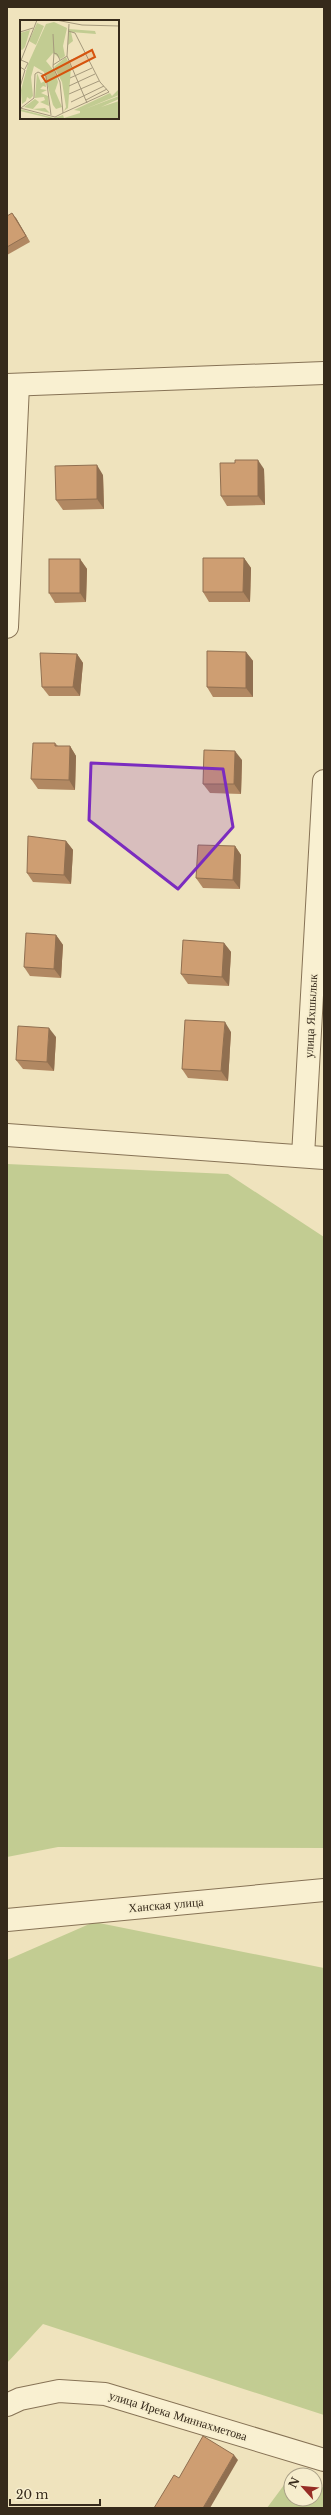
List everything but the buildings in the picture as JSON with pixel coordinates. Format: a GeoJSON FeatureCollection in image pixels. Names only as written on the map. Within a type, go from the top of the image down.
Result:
{"type":"FeatureCollection","features":[{"type":"Feature","properties":{"kind":"street"},"geometry":{"type":"LineString","coordinates":[[7,627],[13,385],[324,373]]}},
{"type":"Feature","properties":{"kind":"street","name":"улица Яхшылык"},"geometry":{"type":"LineString","coordinates":[[314,1157],[324,781]]}},
{"type":"Feature","properties":{"kind":"street"},"geometry":{"type":"LineString","coordinates":[[7,1135],[314,1157]]}},
{"type":"Feature","properties":{"kind":"street","name":"Ханская улица"},"geometry":{"type":"LineString","coordinates":[[7,1920],[324,1890]]}},
{"type":"Feature","properties":{"kind":"street","name":"улица Ирека Миннахметова"},"geometry":{"type":"LineString","coordinates":[[7,2405],[20,2399],[59,2391],[105,2394],[324,2460]]}},
{"type":"Feature","properties":{"kind":"highlighted area"},"geometry":{"type":"Polygon","coordinates":[[[91,763],[223,769],[233,827],[178,889],[89,820],[91,763]]]}},
{"type":"Feature","properties":{"kind":"green space"},"geometry":{"type":"Polygon","coordinates":[[[7,1164],[228,1174],[324,1237],[324,1848],[58,1847],[7,1857],[7,1164]]]}},
{"type":"Feature","properties":{"kind":"green space"},"geometry":{"type":"Polygon","coordinates":[[[94,1922],[324,1968],[324,2415],[43,2324],[7,2363],[7,1960],[94,1922]]]}},
{"type":"Feature","properties":{"kind":"green space"},"geometry":{"type":"Polygon","coordinates":[[[283,2486],[283,2507],[323,2507],[324,2488],[324,2508],[267,2508],[283,2486]]]}}]}
